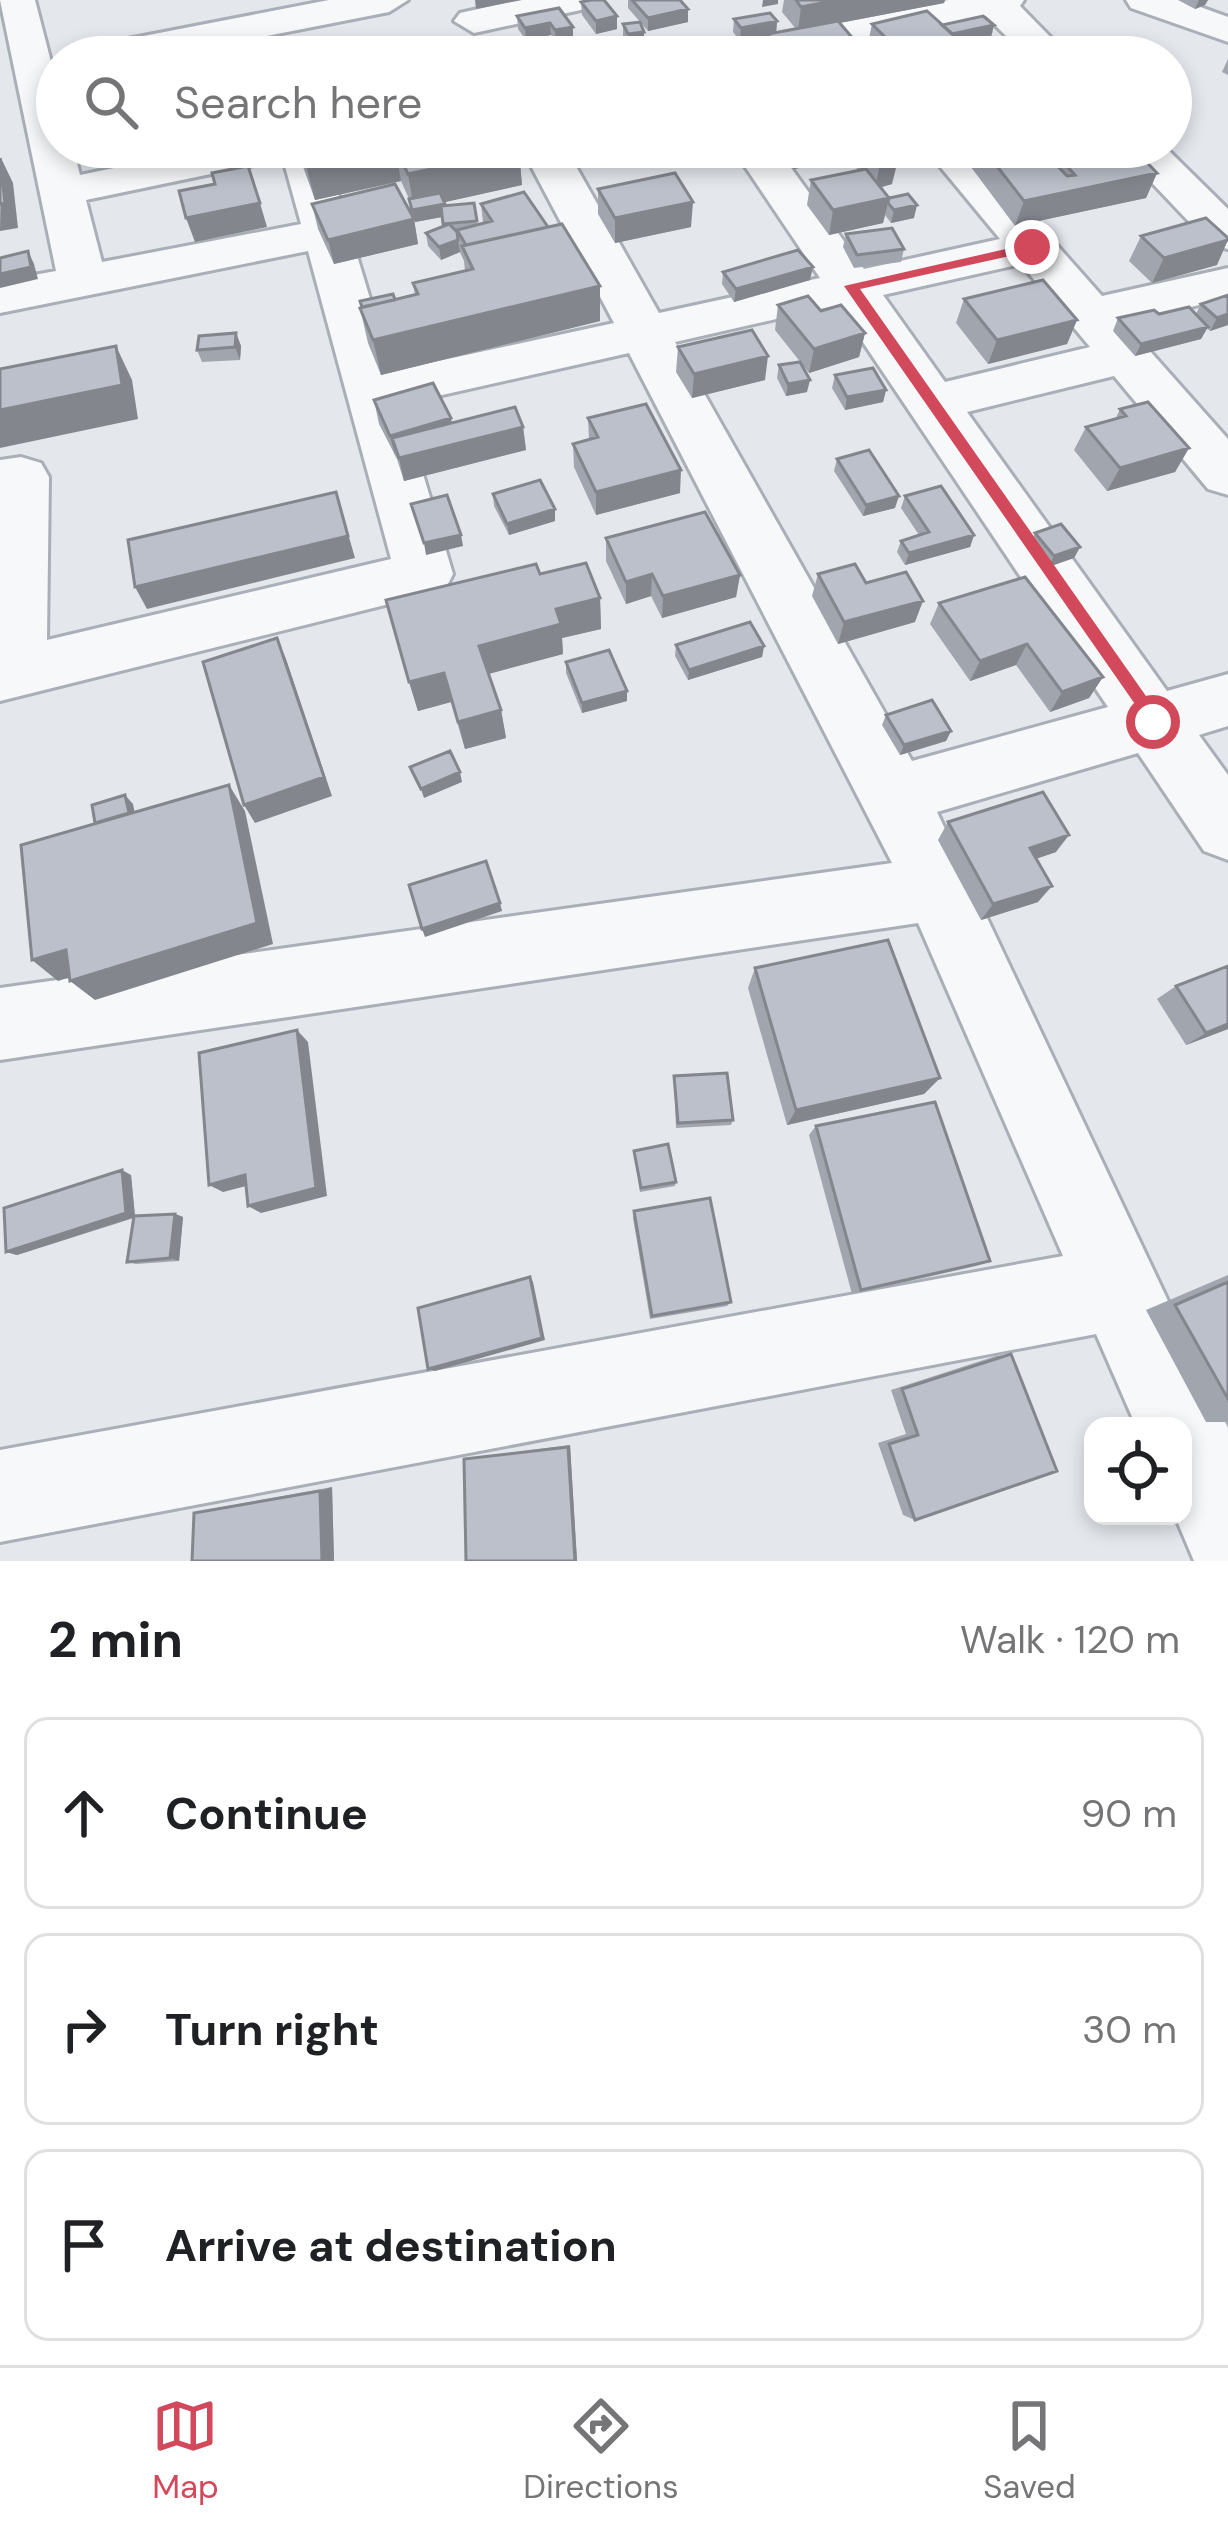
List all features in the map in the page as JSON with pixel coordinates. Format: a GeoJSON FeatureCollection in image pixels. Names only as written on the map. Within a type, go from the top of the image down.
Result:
{"type":"FeatureCollection","features":[{"type":"Feature","properties":{"kind":"street"},"geometry":{"type":"LineString","coordinates":[[205,36],[389,0]]}},
{"type":"Feature","properties":{"kind":"street"},"geometry":{"type":"LineString","coordinates":[[467,10],[576,0]]}},
{"type":"Feature","properties":{"kind":"street"},"geometry":{"type":"LineString","coordinates":[[1145,0],[1228,30]]}},
{"type":"Feature","properties":{"kind":"street"},"geometry":{"type":"LineString","coordinates":[[887,36],[998,1],[1030,36]]}},
{"type":"Feature","properties":{"kind":"street"},"geometry":{"type":"LineString","coordinates":[[21,11],[36,46]]}},
{"type":"Feature","properties":{"kind":"street"},"geometry":{"type":"LineString","coordinates":[[0,150],[36,144]]}},
{"type":"Feature","properties":{"kind":"street"},"geometry":{"type":"LineString","coordinates":[[56,168],[82,282]]}},
{"type":"Feature","properties":{"kind":"street"},"geometry":{"type":"LineString","coordinates":[[62,192],[178,168]]}},
{"type":"Feature","properties":{"kind":"street"},"geometry":{"type":"LineString","coordinates":[[0,479],[21,477],[7,674],[424,574],[308,168]]}},
{"type":"Feature","properties":{"kind":"street"},"geometry":{"type":"LineString","coordinates":[[554,168],[896,795],[1177,1417]]}},
{"type":"Feature","properties":{"kind":"street"},"geometry":{"type":"LineString","coordinates":[[769,168],[1228,830]]}},
{"type":"Feature","properties":{"kind":"street"},"geometry":{"type":"LineString","coordinates":[[964,168],[1228,476]]}},
{"type":"Feature","properties":{"kind":"street"},"geometry":{"type":"LineString","coordinates":[[1161,168],[1228,235]]}},
{"type":"Feature","properties":{"kind":"street"},"geometry":{"type":"LineString","coordinates":[[0,297],[327,233]]}},
{"type":"Feature","properties":{"kind":"street"},"geometry":{"type":"LineString","coordinates":[[372,393],[1032,247]]}},
{"type":"Feature","properties":{"kind":"street"},"geometry":{"type":"LineString","coordinates":[[1090,314],[1228,283]]}},
{"type":"Feature","properties":{"kind":"street"},"geometry":{"type":"LineString","coordinates":[[932,403],[1125,356]]}},
{"type":"Feature","properties":{"kind":"street"},"geometry":{"type":"LineString","coordinates":[[896,795],[1228,700]]}},
{"type":"Feature","properties":{"kind":"street"},"geometry":{"type":"LineString","coordinates":[[0,1024],[941,888]]}},
{"type":"Feature","properties":{"kind":"street"},"geometry":{"type":"LineString","coordinates":[[0,1496],[1119,1288]]}},
{"type":"Feature","properties":{"kind":"street"},"geometry":{"type":"LineString","coordinates":[[1192,1450],[1228,1531]]}},
{"type":"Feature","properties":{"kind":"building"},"geometry":{"type":"Polygon","coordinates":[[[604,0],[617,16],[596,21],[581,2],[604,0]]]}},
{"type":"Feature","properties":{"kind":"building"},"geometry":{"type":"Polygon","coordinates":[[[632,0],[680,0],[688,9],[648,18],[632,0]]]}},
{"type":"Feature","properties":{"kind":"building"},"geometry":{"type":"Polygon","coordinates":[[[796,0],[837,0],[801,7],[796,0]]]}},
{"type":"Feature","properties":{"kind":"building"},"geometry":{"type":"Polygon","coordinates":[[[559,8],[573,27],[555,30],[550,23],[525,28],[517,16],[559,8]]]}},
{"type":"Feature","properties":{"kind":"building"},"geometry":{"type":"Polygon","coordinates":[[[927,11],[955,36],[884,36],[872,24],[927,11]]]}},
{"type":"Feature","properties":{"kind":"building"},"geometry":{"type":"Polygon","coordinates":[[[770,13],[777,21],[741,28],[734,19],[770,13]]]}},
{"type":"Feature","properties":{"kind":"building"},"geometry":{"type":"Polygon","coordinates":[[[983,16],[994,25],[952,34],[942,25],[983,16]]]}},
{"type":"Feature","properties":{"kind":"building"},"geometry":{"type":"Polygon","coordinates":[[[838,21],[851,36],[770,36],[838,21]]]}},
{"type":"Feature","properties":{"kind":"building"},"geometry":{"type":"Polygon","coordinates":[[[640,22],[644,32],[628,34],[623,24],[640,22]]]}},
{"type":"Feature","properties":{"kind":"building"},"geometry":{"type":"Polygon","coordinates":[[[0,158],[5,203],[0,204],[0,158]]]}},
{"type":"Feature","properties":{"kind":"building"},"geometry":{"type":"Polygon","coordinates":[[[249,168],[260,203],[186,218],[179,191],[215,184],[212,173],[249,168]]]}},
{"type":"Feature","properties":{"kind":"building"},"geometry":{"type":"Polygon","coordinates":[[[405,168],[436,168],[408,174],[405,168]]]}},
{"type":"Feature","properties":{"kind":"building"},"geometry":{"type":"Polygon","coordinates":[[[998,168],[1059,168],[1067,176],[1075,175],[1069,168],[1152,168],[1157,173],[1024,201],[998,168]]]}},
{"type":"Feature","properties":{"kind":"building"},"geometry":{"type":"Polygon","coordinates":[[[866,169],[889,198],[833,210],[811,180],[866,169]]]}},
{"type":"Feature","properties":{"kind":"building"},"geometry":{"type":"Polygon","coordinates":[[[675,173],[693,202],[615,218],[598,189],[675,173]]]}},
{"type":"Feature","properties":{"kind":"building"},"geometry":{"type":"Polygon","coordinates":[[[395,184],[414,219],[328,240],[312,204],[395,184]]]}},
{"type":"Feature","properties":{"kind":"building"},"geometry":{"type":"Polygon","coordinates":[[[524,192],[548,227],[466,245],[457,230],[492,221],[481,204],[524,192]]]}},
{"type":"Feature","properties":{"kind":"building"},"geometry":{"type":"Polygon","coordinates":[[[440,193],[445,204],[412,210],[409,199],[440,193]]]}},
{"type":"Feature","properties":{"kind":"building"},"geometry":{"type":"Polygon","coordinates":[[[908,194],[917,205],[894,210],[889,198],[908,194]]]}},
{"type":"Feature","properties":{"kind":"building"},"geometry":{"type":"Polygon","coordinates":[[[474,203],[477,221],[443,224],[441,206],[474,203]]]}},
{"type":"Feature","properties":{"kind":"building"},"geometry":{"type":"Polygon","coordinates":[[[1206,218],[1228,240],[1164,258],[1141,236],[1206,218]]]}},
{"type":"Feature","properties":{"kind":"building"},"geometry":{"type":"Polygon","coordinates":[[[449,224],[458,240],[439,247],[426,233],[449,224]]]}},
{"type":"Feature","properties":{"kind":"building"},"geometry":{"type":"Polygon","coordinates":[[[562,224],[600,286],[373,340],[360,308],[418,294],[413,283],[473,269],[462,246],[562,224]]]}},
{"type":"Feature","properties":{"kind":"building"},"geometry":{"type":"Polygon","coordinates":[[[892,228],[904,249],[857,255],[846,234],[892,228]]]}},
{"type":"Feature","properties":{"kind":"building"},"geometry":{"type":"Polygon","coordinates":[[[798,250],[813,267],[736,289],[723,272],[798,250]]]}},
{"type":"Feature","properties":{"kind":"building"},"geometry":{"type":"Polygon","coordinates":[[[28,251],[31,267],[0,274],[0,258],[28,251]]]}},
{"type":"Feature","properties":{"kind":"building"},"geometry":{"type":"Polygon","coordinates":[[[1043,280],[1077,320],[997,340],[964,299],[1043,280]]]}},
{"type":"Feature","properties":{"kind":"building"},"geometry":{"type":"Polygon","coordinates":[[[393,294],[395,300],[362,307],[360,301],[393,294]]]}},
{"type":"Feature","properties":{"kind":"building"},"geometry":{"type":"Polygon","coordinates":[[[1228,295],[1228,314],[1217,318],[1201,304],[1228,295]]]}},
{"type":"Feature","properties":{"kind":"building"},"geometry":{"type":"Polygon","coordinates":[[[808,296],[821,311],[841,305],[865,333],[814,349],[778,305],[808,296]]]}},
{"type":"Feature","properties":{"kind":"building"},"geometry":{"type":"Polygon","coordinates":[[[1189,307],[1208,327],[1141,344],[1118,318],[1154,310],[1159,314],[1189,307]]]}},
{"type":"Feature","properties":{"kind":"building"},"geometry":{"type":"Polygon","coordinates":[[[752,330],[768,356],[694,374],[678,347],[752,330]]]}},
{"type":"Feature","properties":{"kind":"building"},"geometry":{"type":"Polygon","coordinates":[[[236,333],[235,347],[197,350],[199,336],[236,333]]]}},
{"type":"Feature","properties":{"kind":"building"},"geometry":{"type":"Polygon","coordinates":[[[116,346],[122,385],[0,410],[0,369],[116,346]]]}},
{"type":"Feature","properties":{"kind":"building"},"geometry":{"type":"Polygon","coordinates":[[[800,362],[810,380],[788,384],[779,365],[800,362]]]}},
{"type":"Feature","properties":{"kind":"building"},"geometry":{"type":"Polygon","coordinates":[[[873,368],[886,390],[847,397],[835,375],[873,368]]]}},
{"type":"Feature","properties":{"kind":"building"},"geometry":{"type":"Polygon","coordinates":[[[433,383],[451,418],[390,436],[374,400],[433,383]]]}},
{"type":"Feature","properties":{"kind":"building"},"geometry":{"type":"Polygon","coordinates":[[[1148,402],[1189,448],[1120,468],[1086,427],[1126,416],[1120,409],[1148,402]]]}},
{"type":"Feature","properties":{"kind":"building"},"geometry":{"type":"Polygon","coordinates":[[[646,404],[681,470],[596,492],[573,444],[598,437],[588,418],[646,404]]]}},
{"type":"Feature","properties":{"kind":"building"},"geometry":{"type":"Polygon","coordinates":[[[515,407],[523,427],[399,458],[392,438],[515,407]]]}},
{"type":"Feature","properties":{"kind":"building"},"geometry":{"type":"Polygon","coordinates":[[[869,450],[899,496],[866,505],[837,459],[869,450]]]}},
{"type":"Feature","properties":{"kind":"building"},"geometry":{"type":"Polygon","coordinates":[[[540,480],[555,509],[507,524],[493,494],[540,480]]]}},
{"type":"Feature","properties":{"kind":"building"},"geometry":{"type":"Polygon","coordinates":[[[941,486],[974,535],[909,553],[901,541],[929,532],[905,496],[941,486]]]}},
{"type":"Feature","properties":{"kind":"building"},"geometry":{"type":"Polygon","coordinates":[[[336,492],[348,536],[135,587],[128,540],[336,492]]]}},
{"type":"Feature","properties":{"kind":"building"},"geometry":{"type":"Polygon","coordinates":[[[447,495],[461,535],[424,543],[411,504],[447,495]]]}},
{"type":"Feature","properties":{"kind":"building"},"geometry":{"type":"Polygon","coordinates":[[[705,512],[740,575],[663,596],[652,574],[626,582],[606,538],[705,512]]]}},
{"type":"Feature","properties":{"kind":"building"},"geometry":{"type":"Polygon","coordinates":[[[1061,524],[1080,547],[1054,556],[1035,533],[1061,524]]]}},
{"type":"Feature","properties":{"kind":"building"},"geometry":{"type":"Polygon","coordinates":[[[586,563],[600,598],[556,609],[561,624],[479,646],[501,710],[458,722],[444,673],[409,682],[386,600],[536,564],[540,574],[586,563]]]}},
{"type":"Feature","properties":{"kind":"building"},"geometry":{"type":"Polygon","coordinates":[[[855,564],[866,583],[906,572],[923,601],[844,622],[818,574],[855,564]]]}},
{"type":"Feature","properties":{"kind":"building"},"geometry":{"type":"Polygon","coordinates":[[[1025,577],[1103,677],[1062,692],[1027,644],[980,661],[939,603],[1025,577]]]}},
{"type":"Feature","properties":{"kind":"building"},"geometry":{"type":"Polygon","coordinates":[[[750,622],[764,646],[689,670],[676,645],[750,622]]]}},
{"type":"Feature","properties":{"kind":"building"},"geometry":{"type":"Polygon","coordinates":[[[277,638],[324,777],[244,805],[203,662],[277,638]]]}},
{"type":"Feature","properties":{"kind":"building"},"geometry":{"type":"Polygon","coordinates":[[[609,650],[627,691],[582,703],[566,662],[609,650]]]}},
{"type":"Feature","properties":{"kind":"building"},"geometry":{"type":"Polygon","coordinates":[[[932,700],[951,731],[904,745],[886,715],[932,700]]]}},
{"type":"Feature","properties":{"kind":"building"},"geometry":{"type":"Polygon","coordinates":[[[450,751],[460,772],[421,789],[410,767],[450,751]]]}},
{"type":"Feature","properties":{"kind":"building"},"geometry":{"type":"Polygon","coordinates":[[[229,785],[257,923],[70,981],[66,950],[32,960],[21,845],[229,785]]]}},
{"type":"Feature","properties":{"kind":"building"},"geometry":{"type":"Polygon","coordinates":[[[1043,792],[1069,835],[1030,848],[1052,886],[993,904],[948,822],[1043,792]]]}},
{"type":"Feature","properties":{"kind":"building"},"geometry":{"type":"Polygon","coordinates":[[[125,795],[129,813],[95,823],[92,805],[125,795]]]}},
{"type":"Feature","properties":{"kind":"building"},"geometry":{"type":"Polygon","coordinates":[[[486,861],[500,903],[422,929],[409,885],[486,861]]]}},
{"type":"Feature","properties":{"kind":"building"},"geometry":{"type":"Polygon","coordinates":[[[888,940],[940,1078],[796,1110],[755,968],[888,940]]]}},
{"type":"Feature","properties":{"kind":"building"},"geometry":{"type":"Polygon","coordinates":[[[1228,966],[1228,1024],[1206,1033],[1176,986],[1228,966]]]}},
{"type":"Feature","properties":{"kind":"building"},"geometry":{"type":"Polygon","coordinates":[[[297,1030],[316,1188],[248,1206],[245,1175],[209,1185],[199,1053],[297,1030]]]}},
{"type":"Feature","properties":{"kind":"building"},"geometry":{"type":"Polygon","coordinates":[[[727,1073],[733,1120],[678,1123],[674,1076],[727,1073]]]}},
{"type":"Feature","properties":{"kind":"building"},"geometry":{"type":"Polygon","coordinates":[[[935,1102],[990,1261],[861,1290],[816,1126],[935,1102]]]}},
{"type":"Feature","properties":{"kind":"building"},"geometry":{"type":"Polygon","coordinates":[[[668,1144],[676,1182],[641,1188],[634,1151],[668,1144]]]}},
{"type":"Feature","properties":{"kind":"building"},"geometry":{"type":"Polygon","coordinates":[[[122,1170],[126,1213],[6,1252],[4,1208],[122,1170]]]}},
{"type":"Feature","properties":{"kind":"building"},"geometry":{"type":"Polygon","coordinates":[[[710,1198],[731,1302],[652,1316],[634,1211],[710,1198]]]}},
{"type":"Feature","properties":{"kind":"building"},"geometry":{"type":"Polygon","coordinates":[[[175,1214],[170,1258],[127,1262],[134,1216],[175,1214]]]}},
{"type":"Feature","properties":{"kind":"building"},"geometry":{"type":"Polygon","coordinates":[[[530,1277],[542,1338],[428,1369],[418,1308],[530,1277]]]}},
{"type":"Feature","properties":{"kind":"building"},"geometry":{"type":"Polygon","coordinates":[[[1228,1282],[1228,1399],[1175,1305],[1228,1282]]]}},
{"type":"Feature","properties":{"kind":"building"},"geometry":{"type":"Polygon","coordinates":[[[1011,1354],[1057,1471],[915,1520],[889,1444],[918,1435],[902,1389],[1011,1354]]]}},
{"type":"Feature","properties":{"kind":"building"},"geometry":{"type":"Polygon","coordinates":[[[568,1447],[575,1561],[466,1561],[464,1459],[568,1447]]]}},
{"type":"Feature","properties":{"kind":"building"},"geometry":{"type":"Polygon","coordinates":[[[320,1491],[322,1561],[192,1561],[194,1513],[320,1491]]]}},
{"type":"Feature","properties":{"kind":"route"},"geometry":{"type":"LineString","coordinates":[[1032,247],[851,286],[1153,722]]}}]}
